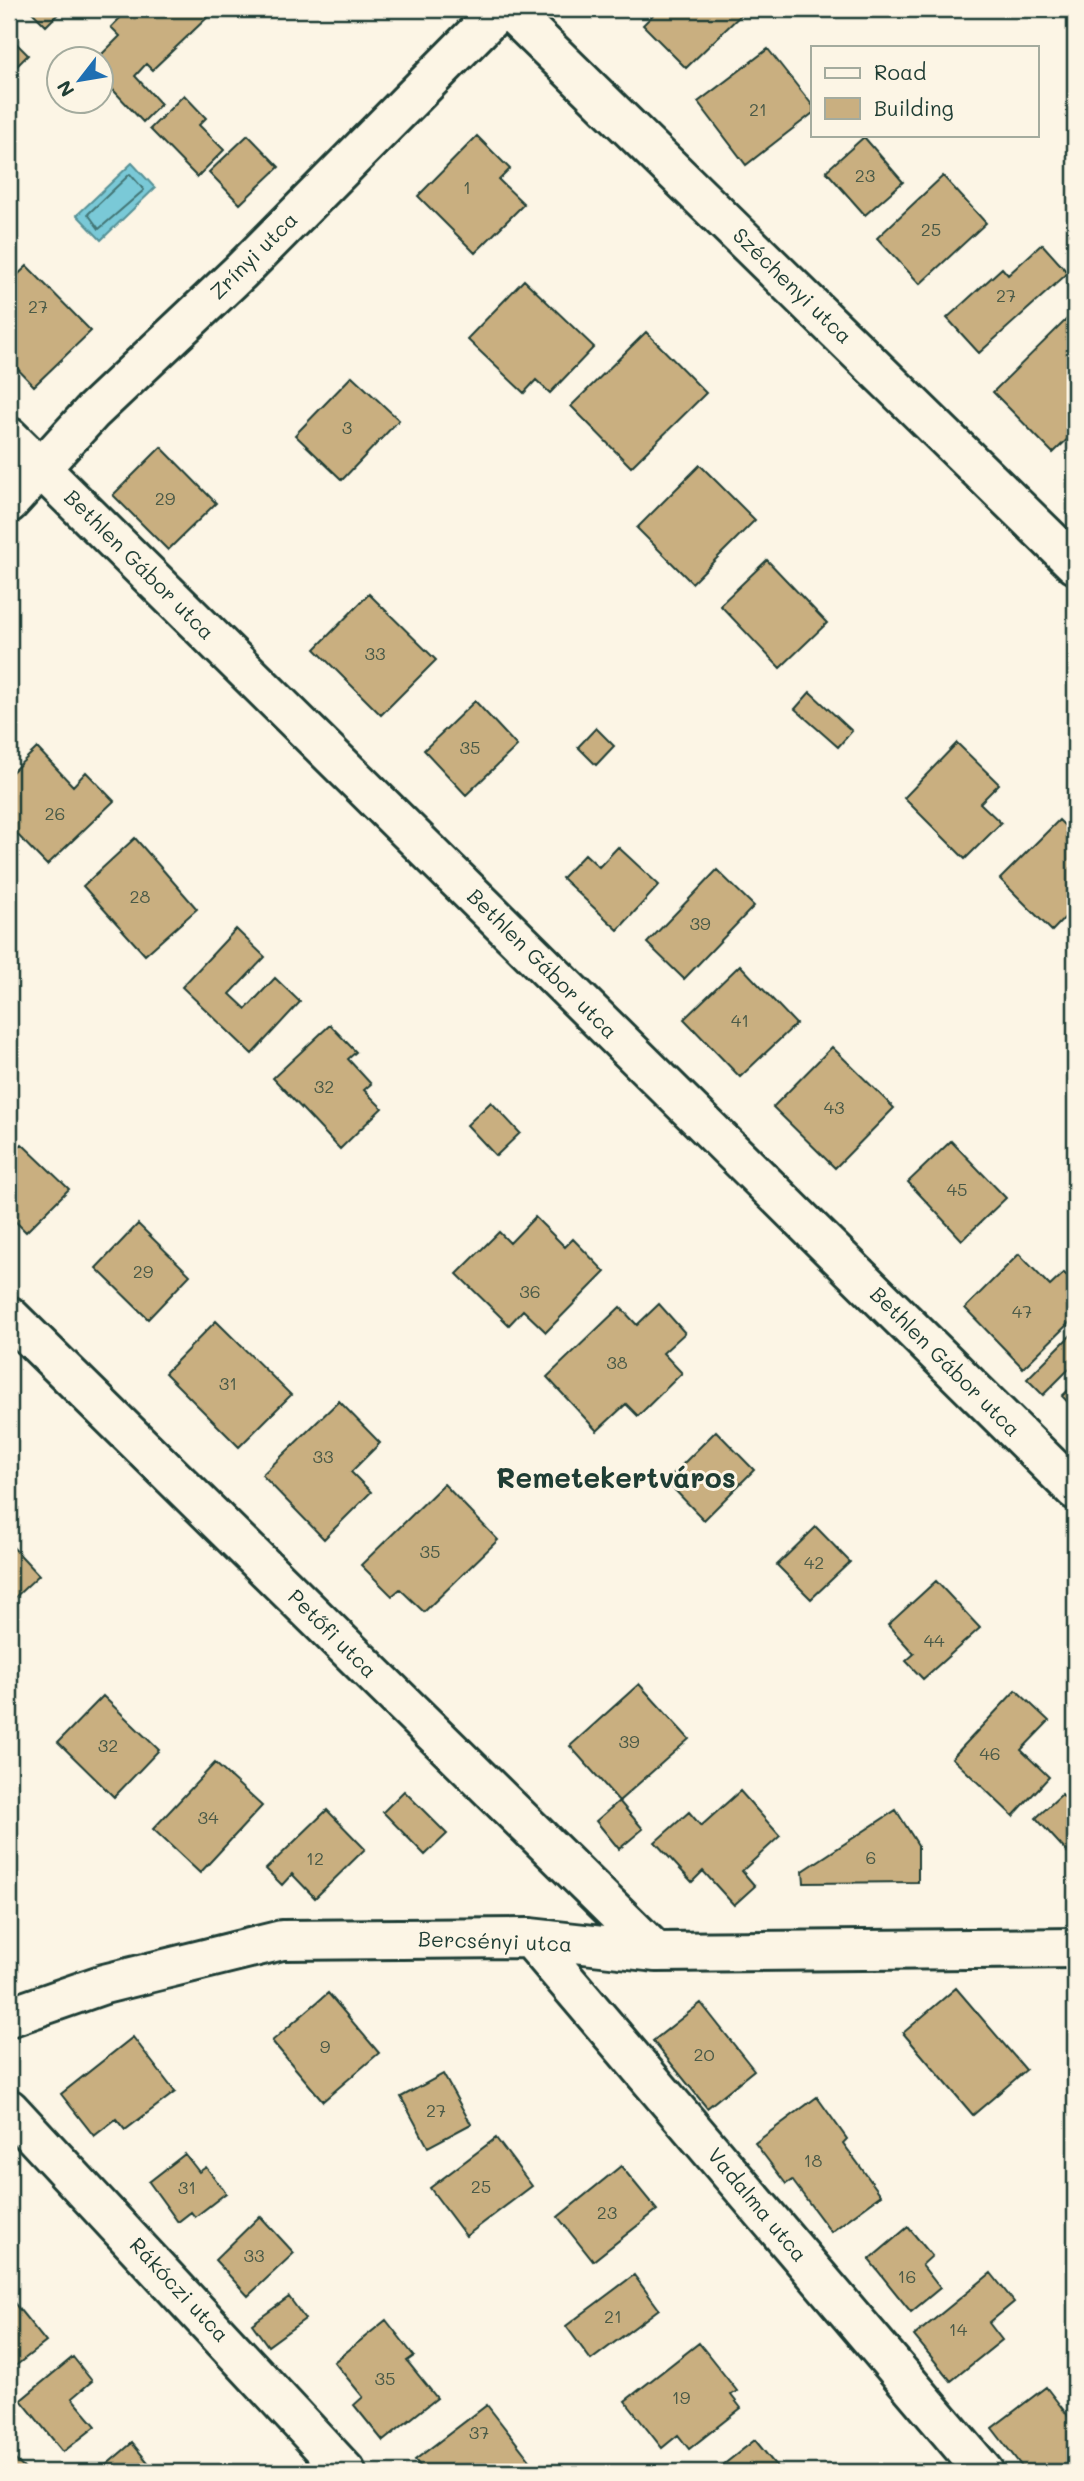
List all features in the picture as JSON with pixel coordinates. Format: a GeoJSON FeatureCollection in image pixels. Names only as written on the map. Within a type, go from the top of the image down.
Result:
{"type":"FeatureCollection","features":[{"type":"Feature","properties":{"kind":"street","name":"Zrínyi utca"},"geometry":{"type":"LineString","coordinates":[[9,503],[92,412],[240,272],[500,9]]}},
{"type":"Feature","properties":{"kind":"street","name":"Széchenyi utca"},"geometry":{"type":"LineString","coordinates":[[509,9],[1075,564]]}},
{"type":"Feature","properties":{"kind":"street","name":"Bethlen Gábor utca"},"geometry":{"type":"LineString","coordinates":[[9,437],[1075,1490]]}},
{"type":"Feature","properties":{"kind":"street","name":"Petőfi utca"},"geometry":{"type":"LineString","coordinates":[[9,1316],[656,1952]]}},
{"type":"Feature","properties":{"kind":"street","name":"Bercsényi utca"},"geometry":{"type":"LineString","coordinates":[[9,2017],[104,1984],[282,1940],[530,1938],[656,1952],[1075,1948]]}},
{"type":"Feature","properties":{"kind":"street","name":"Vadalma utca"},"geometry":{"type":"LineString","coordinates":[[530,1938],[984,2472]]}},
{"type":"Feature","properties":{"kind":"street","name":"Rákóczi utca"},"geometry":{"type":"LineString","coordinates":[[9,2109],[346,2472]]}},
{"type":"Feature","properties":{"kind":"water"},"geometry":{"type":"Polygon","coordinates":[[[132,163],[155,188],[101,240],[77,215],[132,163]]]}},
{"type":"Feature","properties":{"kind":"building"},"geometry":{"type":"Polygon","coordinates":[[[29,9],[63,9],[46,26],[29,9]]]}},
{"type":"Feature","properties":{"kind":"building"},"geometry":{"type":"Polygon","coordinates":[[[129,9],[207,9],[212,13],[152,70],[146,64],[135,76],[161,104],[143,122],[116,93],[116,46],[110,46],[120,36],[111,27],[129,9]]]}},
{"type":"Feature","properties":{"kind":"building"},"geometry":{"type":"Polygon","coordinates":[[[659,9],[747,9],[686,68],[643,25],[659,9]]]}},
{"type":"Feature","properties":{"kind":"building"},"geometry":{"type":"Polygon","coordinates":[[[9,36],[28,55],[9,74],[9,36]]]}},
{"type":"Feature","properties":{"kind":"building"},"geometry":{"type":"Polygon","coordinates":[[[768,49],[811,103],[811,115],[746,165],[698,102],[768,49]]]}},
{"type":"Feature","properties":{"kind":"building"},"geometry":{"type":"Polygon","coordinates":[[[184,95],[206,118],[199,125],[224,150],[197,177],[150,129],[184,95]]]}},
{"type":"Feature","properties":{"kind":"building"},"geometry":{"type":"Polygon","coordinates":[[[248,135],[279,167],[240,204],[209,172],[248,135]]]}},
{"type":"Feature","properties":{"kind":"building"},"geometry":{"type":"Polygon","coordinates":[[[477,136],[510,169],[499,180],[524,204],[475,253],[418,196],[477,136]]]}},
{"type":"Feature","properties":{"kind":"building"},"geometry":{"type":"Polygon","coordinates":[[[864,137],[903,182],[865,215],[826,171],[864,137]]]}},
{"type":"Feature","properties":{"kind":"building"},"geometry":{"type":"Polygon","coordinates":[[[943,176],[986,223],[920,284],[877,238],[943,176]]]}},
{"type":"Feature","properties":{"kind":"building"},"geometry":{"type":"Polygon","coordinates":[[[1042,244],[1068,273],[979,353],[947,318],[1002,268],[1008,275],[1042,244]]]}},
{"type":"Feature","properties":{"kind":"building"},"geometry":{"type":"Polygon","coordinates":[[[27,266],[91,331],[34,386],[9,360],[9,283],[27,266]]]}},
{"type":"Feature","properties":{"kind":"building"},"geometry":{"type":"Polygon","coordinates":[[[524,280],[594,347],[550,393],[536,380],[524,393],[467,339],[524,280]]]}},
{"type":"Feature","properties":{"kind":"building"},"geometry":{"type":"Polygon","coordinates":[[[1073,313],[1075,432],[1053,453],[993,392],[1073,313]]]}},
{"type":"Feature","properties":{"kind":"building"},"geometry":{"type":"Polygon","coordinates":[[[646,332],[706,393],[631,467],[571,406],[646,332]]]}},
{"type":"Feature","properties":{"kind":"building"},"geometry":{"type":"Polygon","coordinates":[[[352,376],[399,420],[342,480],[295,435],[352,376]]]}},
{"type":"Feature","properties":{"kind":"building"},"geometry":{"type":"Polygon","coordinates":[[[161,447],[216,503],[168,550],[113,495],[161,447]]]}},
{"type":"Feature","properties":{"kind":"building"},"geometry":{"type":"Polygon","coordinates":[[[700,465],[755,520],[692,583],[637,528],[700,465]]]}},
{"type":"Feature","properties":{"kind":"building"},"geometry":{"type":"Polygon","coordinates":[[[767,560],[827,623],[780,668],[720,605],[767,560]]]}},
{"type":"Feature","properties":{"kind":"building"},"geometry":{"type":"Polygon","coordinates":[[[369,594],[436,660],[381,715],[315,649],[369,594]]]}},
{"type":"Feature","properties":{"kind":"building"},"geometry":{"type":"Polygon","coordinates":[[[810,692],[852,731],[838,747],[795,709],[810,692]]]}},
{"type":"Feature","properties":{"kind":"building"},"geometry":{"type":"Polygon","coordinates":[[[475,701],[517,746],[466,795],[424,750],[475,701]]]}},
{"type":"Feature","properties":{"kind":"building"},"geometry":{"type":"Polygon","coordinates":[[[596,728],[614,746],[596,765],[578,747],[596,728]]]}},
{"type":"Feature","properties":{"kind":"building"},"geometry":{"type":"Polygon","coordinates":[[[957,743],[999,784],[980,803],[1001,823],[965,859],[904,798],[957,743]]]}},
{"type":"Feature","properties":{"kind":"building"},"geometry":{"type":"Polygon","coordinates":[[[37,748],[73,786],[86,772],[114,801],[47,865],[9,826],[9,775],[37,748]]]}},
{"type":"Feature","properties":{"kind":"building"},"geometry":{"type":"Polygon","coordinates":[[[1059,820],[1075,836],[1075,907],[1052,931],[1000,879],[1059,820]]]}},
{"type":"Feature","properties":{"kind":"building"},"geometry":{"type":"Polygon","coordinates":[[[135,838],[197,909],[145,955],[83,886],[135,838]]]}},
{"type":"Feature","properties":{"kind":"building"},"geometry":{"type":"Polygon","coordinates":[[[618,847],[659,885],[618,930],[562,878],[585,854],[599,867],[618,847]]]}},
{"type":"Feature","properties":{"kind":"building"},"geometry":{"type":"Polygon","coordinates":[[[717,870],[754,906],[684,979],[647,943],[717,870]]]}},
{"type":"Feature","properties":{"kind":"building"},"geometry":{"type":"Polygon","coordinates":[[[236,929],[265,957],[230,994],[246,1009],[275,978],[300,1002],[252,1054],[182,987],[236,929]]]}},
{"type":"Feature","properties":{"kind":"building"},"geometry":{"type":"Polygon","coordinates":[[[740,965],[796,1024],[740,1077],[684,1019],[740,965]]]}},
{"type":"Feature","properties":{"kind":"building"},"geometry":{"type":"Polygon","coordinates":[[[330,1025],[356,1052],[348,1059],[371,1084],[364,1090],[382,1108],[340,1149],[273,1078],[330,1025]]]}},
{"type":"Feature","properties":{"kind":"building"},"geometry":{"type":"Polygon","coordinates":[[[832,1047],[894,1108],[835,1168],[773,1107],[832,1047]]]}},
{"type":"Feature","properties":{"kind":"building"},"geometry":{"type":"Polygon","coordinates":[[[491,1102],[520,1133],[496,1156],[467,1125],[491,1102]]]}},
{"type":"Feature","properties":{"kind":"building"},"geometry":{"type":"Polygon","coordinates":[[[951,1141],[1006,1198],[962,1240],[908,1182],[951,1141]]]}},
{"type":"Feature","properties":{"kind":"building"},"geometry":{"type":"Polygon","coordinates":[[[22,1144],[69,1189],[26,1232],[9,1215],[9,1158],[22,1144]]]}},
{"type":"Feature","properties":{"kind":"building"},"geometry":{"type":"Polygon","coordinates":[[[535,1217],[565,1247],[573,1239],[605,1272],[546,1332],[523,1310],[509,1325],[457,1274],[499,1232],[510,1243],[535,1217]]]}},
{"type":"Feature","properties":{"kind":"building"},"geometry":{"type":"Polygon","coordinates":[[[138,1224],[190,1275],[148,1319],[96,1268],[138,1224]]]}},
{"type":"Feature","properties":{"kind":"building"},"geometry":{"type":"Polygon","coordinates":[[[1019,1254],[1050,1286],[1064,1273],[1075,1284],[1075,1317],[1023,1368],[965,1308],[1019,1254]]]}},
{"type":"Feature","properties":{"kind":"building"},"geometry":{"type":"Polygon","coordinates":[[[659,1304],[685,1333],[663,1353],[682,1373],[638,1416],[626,1404],[597,1431],[547,1377],[620,1307],[637,1325],[659,1304]]]}},
{"type":"Feature","properties":{"kind":"building"},"geometry":{"type":"Polygon","coordinates":[[[216,1321],[291,1395],[239,1447],[165,1373],[216,1321]]]}},
{"type":"Feature","properties":{"kind":"building"},"geometry":{"type":"Polygon","coordinates":[[[1075,1331],[1075,1363],[1043,1395],[1027,1379],[1075,1331]]]}},
{"type":"Feature","properties":{"kind":"building"},"geometry":{"type":"Polygon","coordinates":[[[1075,1384],[1075,1410],[1062,1396],[1075,1384]]]}},
{"type":"Feature","properties":{"kind":"building"},"geometry":{"type":"Polygon","coordinates":[[[339,1401],[380,1443],[351,1472],[371,1492],[324,1539],[262,1475],[339,1401]]]}},
{"type":"Feature","properties":{"kind":"building"},"geometry":{"type":"Polygon","coordinates":[[[716,1431],[754,1470],[704,1520],[666,1481],[716,1431]]]}},
{"type":"Feature","properties":{"kind":"building"},"geometry":{"type":"Polygon","coordinates":[[[444,1484],[498,1540],[424,1612],[400,1589],[392,1596],[361,1565],[444,1484]]]}},
{"type":"Feature","properties":{"kind":"building"},"geometry":{"type":"Polygon","coordinates":[[[816,1527],[850,1562],[811,1599],[777,1565],[816,1527]]]}},
{"type":"Feature","properties":{"kind":"building"},"geometry":{"type":"Polygon","coordinates":[[[9,1543],[39,1575],[9,1603],[9,1543]]]}},
{"type":"Feature","properties":{"kind":"building"},"geometry":{"type":"Polygon","coordinates":[[[936,1581],[980,1628],[923,1679],[906,1661],[914,1654],[888,1625],[936,1581]]]}},
{"type":"Feature","properties":{"kind":"building"},"geometry":{"type":"Polygon","coordinates":[[[639,1684],[689,1739],[619,1801],[570,1746],[639,1684]]]}},
{"type":"Feature","properties":{"kind":"building"},"geometry":{"type":"Polygon","coordinates":[[[1016,1690],[1049,1721],[1021,1750],[1049,1777],[1013,1816],[952,1758],[1016,1690]]]}},
{"type":"Feature","properties":{"kind":"building"},"geometry":{"type":"Polygon","coordinates":[[[103,1696],[159,1750],[114,1797],[58,1742],[103,1696]]]}},
{"type":"Feature","properties":{"kind":"building"},"geometry":{"type":"Polygon","coordinates":[[[215,1763],[262,1806],[200,1873],[153,1829],[215,1763]]]}},
{"type":"Feature","properties":{"kind":"building"},"geometry":{"type":"Polygon","coordinates":[[[404,1791],[447,1834],[425,1855],[383,1812],[404,1791]]]}},
{"type":"Feature","properties":{"kind":"building"},"geometry":{"type":"Polygon","coordinates":[[[740,1791],[780,1836],[742,1871],[755,1886],[734,1905],[703,1871],[692,1882],[655,1842],[689,1812],[701,1826],[740,1791]]]}},
{"type":"Feature","properties":{"kind":"building"},"geometry":{"type":"Polygon","coordinates":[[[1062,1794],[1075,1808],[1075,1844],[1067,1852],[1036,1818],[1062,1794]]]}},
{"type":"Feature","properties":{"kind":"building"},"geometry":{"type":"Polygon","coordinates":[[[619,1801],[643,1829],[619,1849],[596,1821],[619,1801]]]}},
{"type":"Feature","properties":{"kind":"building"},"geometry":{"type":"Polygon","coordinates":[[[327,1810],[365,1849],[315,1898],[292,1874],[282,1885],[266,1869],[327,1810]]]}},
{"type":"Feature","properties":{"kind":"building"},"geometry":{"type":"Polygon","coordinates":[[[896,1810],[918,1845],[918,1882],[804,1883],[803,1871],[896,1810]]]}},
{"type":"Feature","properties":{"kind":"building"},"geometry":{"type":"Polygon","coordinates":[[[956,1988],[1026,2070],[973,2115],[903,2033],[956,1988]]]}},
{"type":"Feature","properties":{"kind":"building"},"geometry":{"type":"Polygon","coordinates":[[[328,1993],[379,2053],[323,2101],[272,2041],[328,1993]]]}},
{"type":"Feature","properties":{"kind":"building"},"geometry":{"type":"Polygon","coordinates":[[[701,2003],[754,2070],[707,2108],[653,2041],[701,2003]]]}},
{"type":"Feature","properties":{"kind":"building"},"geometry":{"type":"Polygon","coordinates":[[[133,2037],[175,2092],[125,2130],[116,2119],[94,2136],[61,2094],[133,2037]]]}},
{"type":"Feature","properties":{"kind":"building"},"geometry":{"type":"Polygon","coordinates":[[[443,2074],[471,2124],[428,2147],[401,2097],[443,2074]]]}},
{"type":"Feature","properties":{"kind":"building"},"geometry":{"type":"Polygon","coordinates":[[[817,2097],[847,2139],[843,2143],[881,2195],[831,2232],[792,2180],[786,2184],[755,2143],[817,2097]]]}},
{"type":"Feature","properties":{"kind":"building"},"geometry":{"type":"Polygon","coordinates":[[[496,2138],[532,2186],[466,2236],[430,2188],[496,2138]]]}},
{"type":"Feature","properties":{"kind":"building"},"geometry":{"type":"Polygon","coordinates":[[[185,2154],[199,2172],[206,2167],[226,2193],[195,2217],[191,2212],[178,2222],[149,2182],[185,2154]]]}},
{"type":"Feature","properties":{"kind":"building"},"geometry":{"type":"Polygon","coordinates":[[[621,2166],[657,2210],[593,2261],[558,2217],[621,2166]]]}},
{"type":"Feature","properties":{"kind":"building"},"geometry":{"type":"Polygon","coordinates":[[[260,2216],[294,2253],[248,2296],[215,2260],[260,2216]]]}},
{"type":"Feature","properties":{"kind":"building"},"geometry":{"type":"Polygon","coordinates":[[[908,2227],[932,2256],[922,2265],[940,2288],[911,2312],[869,2260],[908,2227]]]}},
{"type":"Feature","properties":{"kind":"building"},"geometry":{"type":"Polygon","coordinates":[[[991,2273],[1014,2302],[989,2323],[1002,2340],[951,2381],[914,2336],[991,2273]]]}},
{"type":"Feature","properties":{"kind":"building"},"geometry":{"type":"Polygon","coordinates":[[[634,2275],[659,2309],[591,2360],[566,2326],[634,2275]]]}},
{"type":"Feature","properties":{"kind":"building"},"geometry":{"type":"Polygon","coordinates":[[[289,2297],[305,2319],[268,2346],[252,2324],[289,2297]]]}},
{"type":"Feature","properties":{"kind":"building"},"geometry":{"type":"Polygon","coordinates":[[[11,2299],[46,2342],[9,2371],[9,2300],[11,2299]]]}},
{"type":"Feature","properties":{"kind":"building"},"geometry":{"type":"Polygon","coordinates":[[[386,2320],[414,2356],[407,2361],[437,2398],[383,2441],[354,2405],[363,2397],[334,2362],[386,2320]]]}},
{"type":"Feature","properties":{"kind":"building"},"geometry":{"type":"Polygon","coordinates":[[[699,2343],[737,2391],[731,2395],[741,2408],[689,2449],[678,2435],[662,2448],[625,2401],[699,2343]]]}},
{"type":"Feature","properties":{"kind":"building"},"geometry":{"type":"Polygon","coordinates":[[[73,2357],[92,2381],[72,2398],[96,2426],[63,2452],[21,2400],[73,2357]]]}},
{"type":"Feature","properties":{"kind":"building"},"geometry":{"type":"Polygon","coordinates":[[[1046,2387],[1075,2425],[1075,2472],[1026,2472],[992,2428],[1046,2387]]]}},
{"type":"Feature","properties":{"kind":"building"},"geometry":{"type":"Polygon","coordinates":[[[487,2405],[532,2463],[520,2472],[425,2472],[415,2460],[487,2405]]]}},
{"type":"Feature","properties":{"kind":"building"},"geometry":{"type":"Polygon","coordinates":[[[755,2440],[781,2472],[714,2472],[755,2440]]]}},
{"type":"Feature","properties":{"kind":"building"},"geometry":{"type":"Polygon","coordinates":[[[132,2443],[156,2472],[98,2472],[132,2443]]]}},
{"type":"Feature","properties":{"kind":"building"},"geometry":{"type":"Polygon","coordinates":[[[9,2454],[28,2472],[9,2472],[9,2454]]]}},
{"type":"Feature","properties":{"kind":"district","name":"Remetekertváros"},"geometry":{"type":"Point","coordinates":[616,1478]}}]}
